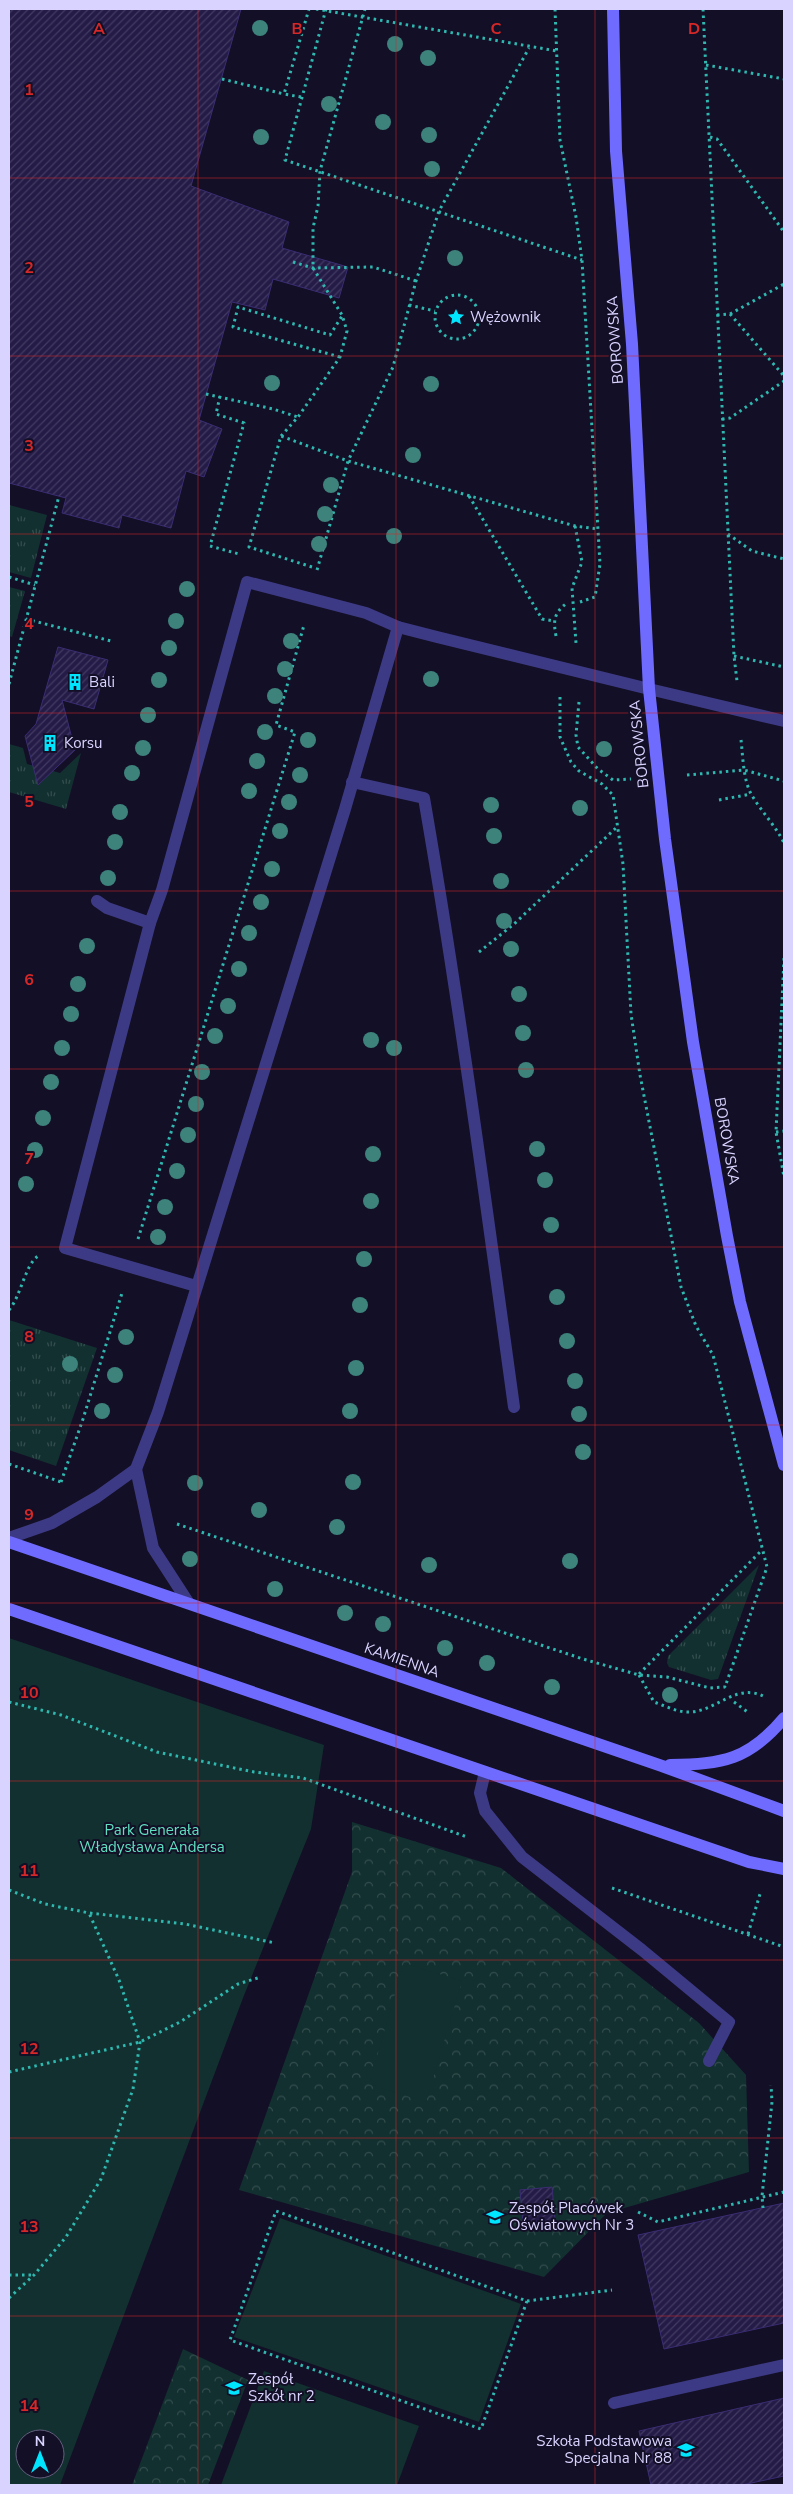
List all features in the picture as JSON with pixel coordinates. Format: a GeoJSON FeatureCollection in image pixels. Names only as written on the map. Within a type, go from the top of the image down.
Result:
{"type":"FeatureCollection","features":[{"type":"Feature","properties":{"kind":"street","name":"BOROWSKA"},"geometry":{"type":"LineString","coordinates":[[613,9],[616,151],[632,344],[649,689],[666,839],[691,1023],[727,1236],[740,1302],[784,1465]]}},
{"type":"Feature","properties":{"kind":"street"},"geometry":{"type":"LineString","coordinates":[[196,1286],[65,1248],[150,923],[162,890],[247,582],[366,613],[398,627],[784,721]]}},
{"type":"Feature","properties":{"kind":"street"},"geometry":{"type":"LineString","coordinates":[[9,1540],[52,1523],[98,1497],[136,1469],[158,1412],[398,627]]}},
{"type":"Feature","properties":{"kind":"street"},"geometry":{"type":"LineString","coordinates":[[352,782],[424,798],[453,974],[514,1407]]}},
{"type":"Feature","properties":{"kind":"street"},"geometry":{"type":"LineString","coordinates":[[98,901],[107,908],[150,923]]}},
{"type":"Feature","properties":{"kind":"street"},"geometry":{"type":"LineString","coordinates":[[136,1469],[153,1548],[188,1602]]}},
{"type":"Feature","properties":{"kind":"street","name":"KAMIENNA"},"geometry":{"type":"LineString","coordinates":[[9,1540],[662,1766],[784,1812]]}},
{"type":"Feature","properties":{"kind":"street"},"geometry":{"type":"LineString","coordinates":[[9,1609],[749,1862],[784,1869]]}},
{"type":"Feature","properties":{"kind":"street"},"geometry":{"type":"LineString","coordinates":[[662,1766],[724,1761],[738,1756],[761,1742],[784,1718]]}},
{"type":"Feature","properties":{"kind":"street"},"geometry":{"type":"LineString","coordinates":[[485,1772],[480,1793],[485,1811],[522,1857],[642,1950],[729,2022],[709,2061]]}},
{"type":"Feature","properties":{"kind":"street"},"geometry":{"type":"LineString","coordinates":[[614,2403],[784,2365]]}},
{"type":"Feature","properties":{"kind":"path"},"geometry":{"type":"LineString","coordinates":[[284,94],[309,9]]}},
{"type":"Feature","properties":{"kind":"path"},"geometry":{"type":"LineString","coordinates":[[316,9],[529,48],[557,51]]}},
{"type":"Feature","properties":{"kind":"path"},"geometry":{"type":"LineString","coordinates":[[317,569],[249,547],[281,436],[298,417],[340,357],[347,331],[342,315],[314,268],[313,228],[318,206],[320,171],[365,9]]}},
{"type":"Feature","properties":{"kind":"path"},"geometry":{"type":"LineString","coordinates":[[555,9],[560,140],[576,217],[582,260],[600,564],[595,597],[580,602]]}},
{"type":"Feature","properties":{"kind":"path"},"geometry":{"type":"LineString","coordinates":[[703,9],[734,656],[738,686]]}},
{"type":"Feature","properties":{"kind":"path"},"geometry":{"type":"LineString","coordinates":[[326,10],[285,160],[582,260]]}},
{"type":"Feature","properties":{"kind":"path"},"geometry":{"type":"LineString","coordinates":[[316,578],[348,461],[393,366],[416,281],[439,211],[529,48]]}},
{"type":"Feature","properties":{"kind":"path"},"geometry":{"type":"LineString","coordinates":[[706,64],[784,79]]}},
{"type":"Feature","properties":{"kind":"path"},"geometry":{"type":"LineString","coordinates":[[222,79],[301,97]]}},
{"type":"Feature","properties":{"kind":"path"},"geometry":{"type":"LineString","coordinates":[[710,138],[718,139],[784,232]]}},
{"type":"Feature","properties":{"kind":"path"},"geometry":{"type":"LineString","coordinates":[[293,262],[314,268],[373,267],[416,281]]}},
{"type":"Feature","properties":{"kind":"path"},"geometry":{"type":"LineString","coordinates":[[717,315],[730,314],[784,284]]}},
{"type":"Feature","properties":{"kind":"path"},"geometry":{"type":"LineString","coordinates":[[461,295],[475,304],[479,319],[472,335],[456,340],[441,334],[434,319],[435,311],[438,303],[445,298],[461,295]]}},
{"type":"Feature","properties":{"kind":"path"},"geometry":{"type":"LineString","coordinates":[[409,305],[435,311]]}},
{"type":"Feature","properties":{"kind":"path"},"geometry":{"type":"LineString","coordinates":[[340,357],[233,327],[238,307],[330,335],[342,315]]}},
{"type":"Feature","properties":{"kind":"path"},"geometry":{"type":"LineString","coordinates":[[730,314],[784,376]]}},
{"type":"Feature","properties":{"kind":"path"},"geometry":{"type":"LineString","coordinates":[[722,419],[730,418],[784,381]]}},
{"type":"Feature","properties":{"kind":"path"},"geometry":{"type":"LineString","coordinates":[[206,394],[298,417]]}},
{"type":"Feature","properties":{"kind":"path"},"geometry":{"type":"LineString","coordinates":[[220,396],[216,414],[244,424],[210,546],[247,556]]}},
{"type":"Feature","properties":{"kind":"path"},"geometry":{"type":"LineString","coordinates":[[281,436],[348,461],[575,526],[598,529]]}},
{"type":"Feature","properties":{"kind":"path"},"geometry":{"type":"LineString","coordinates":[[9,684],[60,496]]}},
{"type":"Feature","properties":{"kind":"path"},"geometry":{"type":"LineString","coordinates":[[469,496],[542,619],[554,621]]}},
{"type":"Feature","properties":{"kind":"path"},"geometry":{"type":"LineString","coordinates":[[728,534],[752,550],[784,559]]}},
{"type":"Feature","properties":{"kind":"path"},"geometry":{"type":"LineString","coordinates":[[9,577],[35,584]]}},
{"type":"Feature","properties":{"kind":"path"},"geometry":{"type":"LineString","coordinates":[[556,636],[554,621],[558,610],[567,603]]}},
{"type":"Feature","properties":{"kind":"path"},"geometry":{"type":"LineString","coordinates":[[26,619],[111,642]]}},
{"type":"Feature","properties":{"kind":"path"},"geometry":{"type":"LineString","coordinates":[[61,1482],[84,1419],[295,732],[276,725],[304,625]]}},
{"type":"Feature","properties":{"kind":"path"},"geometry":{"type":"LineString","coordinates":[[734,656],[784,667]]}},
{"type":"Feature","properties":{"kind":"path"},"geometry":{"type":"LineString","coordinates":[[172,1522],[583,1659],[639,1675],[667,1677],[710,1688],[726,1688],[767,1567],[713,1354],[696,1326],[681,1287],[640,1075],[631,1014],[624,864],[613,795],[602,784],[579,771],[571,762],[560,737],[560,697]]}},
{"type":"Feature","properties":{"kind":"path"},"geometry":{"type":"LineString","coordinates":[[740,733],[744,770],[751,794],[776,827],[784,843]]}},
{"type":"Feature","properties":{"kind":"path"},"geometry":{"type":"LineString","coordinates":[[744,770],[784,781]]}},
{"type":"Feature","properties":{"kind":"path"},"geometry":{"type":"LineString","coordinates":[[719,800],[751,794]]}},
{"type":"Feature","properties":{"kind":"path"},"geometry":{"type":"LineString","coordinates":[[453,974],[514,924],[617,827]]}},
{"type":"Feature","properties":{"kind":"path"},"geometry":{"type":"LineString","coordinates":[[784,958],[776,1132],[784,1177]]}},
{"type":"Feature","properties":{"kind":"path"},"geometry":{"type":"LineString","coordinates":[[776,1132],[784,1131]]}},
{"type":"Feature","properties":{"kind":"path"},"geometry":{"type":"LineString","coordinates":[[9,1310],[17,1301],[35,1257],[65,1248]]}},
{"type":"Feature","properties":{"kind":"path"},"geometry":{"type":"LineString","coordinates":[[9,1464],[68,1485]]}},
{"type":"Feature","properties":{"kind":"path"},"geometry":{"type":"LineString","coordinates":[[639,1675],[762,1550]]}},
{"type":"Feature","properties":{"kind":"path"},"geometry":{"type":"LineString","coordinates":[[639,1675],[654,1702],[679,1711],[705,1709],[742,1693],[756,1693],[769,1700]]}},
{"type":"Feature","properties":{"kind":"path"},"geometry":{"type":"LineString","coordinates":[[9,1702],[61,1715],[157,1752],[254,1772],[302,1778],[476,1840]]}},
{"type":"Feature","properties":{"kind":"path"},"geometry":{"type":"LineString","coordinates":[[734,1702],[754,1716]]}},
{"type":"Feature","properties":{"kind":"path"},"geometry":{"type":"LineString","coordinates":[[603,1885],[784,1947]]}},
{"type":"Feature","properties":{"kind":"path"},"geometry":{"type":"LineString","coordinates":[[9,1890],[45,1904],[89,1913],[185,1924],[275,1943]]}},
{"type":"Feature","properties":{"kind":"path"},"geometry":{"type":"LineString","coordinates":[[748,1934],[761,1890]]}},
{"type":"Feature","properties":{"kind":"path"},"geometry":{"type":"LineString","coordinates":[[9,2298],[34,2275],[66,2237],[101,2179],[133,2089],[140,2042],[119,1980],[89,1913]]}},
{"type":"Feature","properties":{"kind":"path"},"geometry":{"type":"LineString","coordinates":[[9,2072],[140,2042],[180,2022],[238,1984],[262,1977]]}},
{"type":"Feature","properties":{"kind":"path"},"geometry":{"type":"LineString","coordinates":[[763,2208],[762,2196],[772,2102],[771,2085]]}},
{"type":"Feature","properties":{"kind":"path"},"geometry":{"type":"LineString","coordinates":[[638,2212],[658,2222],[784,2192]]}},
{"type":"Feature","properties":{"kind":"path"},"geometry":{"type":"LineString","coordinates":[[527,2301],[481,2429],[230,2340],[276,2210],[527,2301],[612,2290]]}},
{"type":"Feature","properties":{"kind":"path"},"geometry":{"type":"LineString","coordinates":[[9,2274],[34,2275]]}},
{"type":"Feature","properties":{"kind":"green space"},"geometry":{"type":"Polygon","coordinates":[[[9,505],[47,515],[31,578],[9,572],[9,505]]]}},
{"type":"Feature","properties":{"kind":"green space"},"geometry":{"type":"Polygon","coordinates":[[[9,587],[25,591],[12,637],[9,636],[9,587]]]}},
{"type":"Feature","properties":{"kind":"green space"},"geometry":{"type":"Polygon","coordinates":[[[9,744],[23,748],[27,764],[60,773],[81,753],[66,809],[9,792],[9,744]]]}},
{"type":"Feature","properties":{"kind":"green space"},"geometry":{"type":"Polygon","coordinates":[[[9,1320],[97,1348],[56,1466],[9,1450],[9,1320]]]}},
{"type":"Feature","properties":{"kind":"green space"},"geometry":{"type":"Polygon","coordinates":[[[759,1565],[718,1679],[711,1680],[669,1667],[667,1663],[668,1656],[759,1565]]]}},
{"type":"Feature","properties":{"kind":"green space","name":"Park Generała Władysława Andersa"},"geometry":{"type":"Polygon","coordinates":[[[9,1638],[324,1745],[311,1829],[243,1998],[65,2472],[65,2429],[15,2429],[15,2479],[62,2479],[60,2485],[9,2485],[9,1638]]]}},
{"type":"Feature","properties":{"kind":"green space"},"geometry":{"type":"Polygon","coordinates":[[[352,1822],[501,1868],[699,2023],[746,2075],[749,2172],[607,2213],[544,2277],[239,2190],[352,1872],[352,1822]]]}},
{"type":"Feature","properties":{"kind":"green space"},"geometry":{"type":"Polygon","coordinates":[[[404,1963],[462,1981],[426,2102],[369,2084],[404,1963]]]}},
{"type":"Feature","properties":{"kind":"green space"},"geometry":{"type":"Polygon","coordinates":[[[280,2218],[521,2304],[479,2422],[234,2337],[280,2218]]]}},
{"type":"Feature","properties":{"kind":"green space"},"geometry":{"type":"Polygon","coordinates":[[[183,2349],[248,2380],[208,2485],[132,2485],[183,2349]]]}},
{"type":"Feature","properties":{"kind":"green space"},"geometry":{"type":"Polygon","coordinates":[[[264,2371],[419,2426],[397,2485],[221,2485],[264,2371]]]}},
{"type":"Feature","properties":{"kind":"building"},"geometry":{"type":"Polygon","coordinates":[[[9,9],[241,9],[191,186],[289,222],[282,248],[348,267],[339,298],[273,279],[265,310],[232,302],[199,420],[222,429],[204,477],[186,471],[171,528],[122,515],[119,528],[62,513],[66,498],[9,483],[9,9]]]}},
{"type":"Feature","properties":{"kind":"building"},"geometry":{"type":"Polygon","coordinates":[[[58,647],[108,660],[94,709],[62,700],[75,750],[38,785],[25,736],[36,724],[58,647]]]}},
{"type":"Feature","properties":{"kind":"building"},"geometry":{"type":"Polygon","coordinates":[[[552,2187],[555,2220],[523,2223],[520,2190],[552,2187]]]}},
{"type":"Feature","properties":{"kind":"building"},"geometry":{"type":"Polygon","coordinates":[[[784,2203],[784,2323],[664,2349],[638,2235],[784,2203]]]}},
{"type":"Feature","properties":{"kind":"building"},"geometry":{"type":"Polygon","coordinates":[[[784,2398],[784,2476],[742,2485],[651,2485],[639,2431],[784,2398]]]}},
{"type":"Feature","properties":{"kind":"place","name":"Wężownik"},"geometry":{"type":"Point","coordinates":[456,317]}},
{"type":"Feature","properties":{"kind":"place","name":"Bali"},"geometry":{"type":"Point","coordinates":[75,682]}},
{"type":"Feature","properties":{"kind":"place","name":"Korsu"},"geometry":{"type":"Point","coordinates":[50,743]}},
{"type":"Feature","properties":{"kind":"place","name":"Zespół Placówek Oświatowych Nr 3"},"geometry":{"type":"Point","coordinates":[495,2217]}},
{"type":"Feature","properties":{"kind":"place","name":"Zespół Szkół nr 2"},"geometry":{"type":"Point","coordinates":[234,2388]}},
{"type":"Feature","properties":{"kind":"place","name":"Szkoła Podstawowa Specjalna Nr 88"},"geometry":{"type":"Point","coordinates":[686,2450]}}]}
